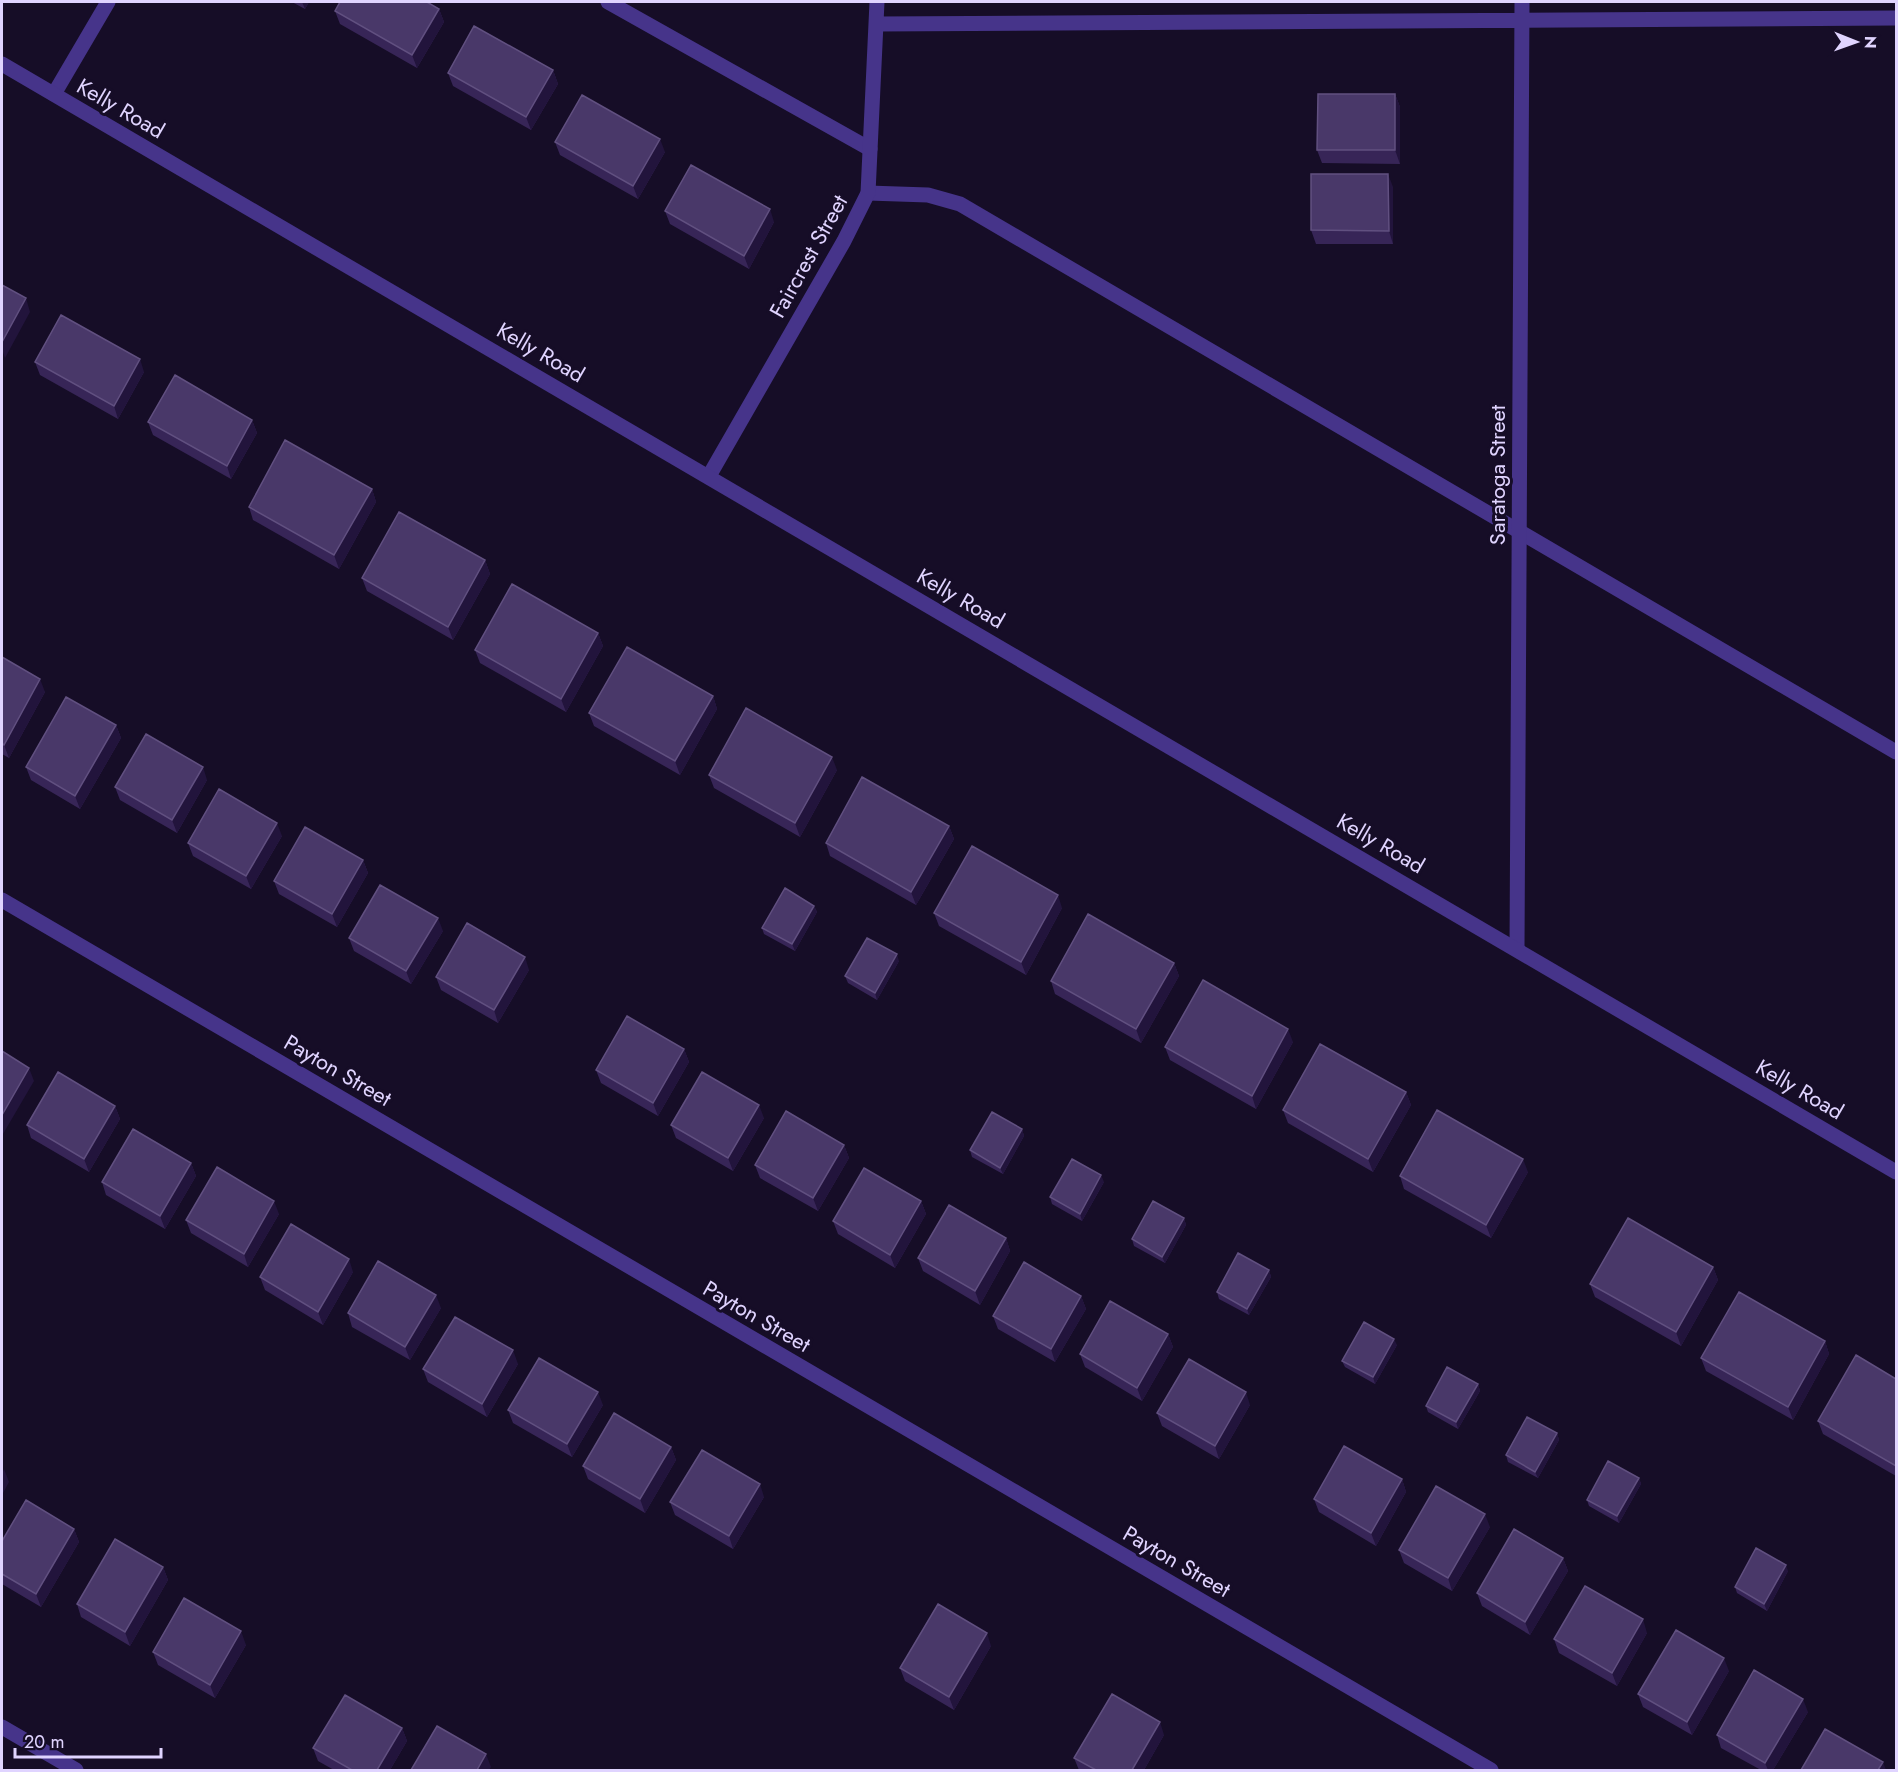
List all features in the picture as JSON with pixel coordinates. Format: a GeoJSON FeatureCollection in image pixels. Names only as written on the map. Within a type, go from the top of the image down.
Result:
{"type":"FeatureCollection","features":[{"type":"Feature","properties":{"kind":"street"},"geometry":{"type":"LineString","coordinates":[[54,94],[108,2]]}},
{"type":"Feature","properties":{"kind":"street"},"geometry":{"type":"LineString","coordinates":[[608,2],[870,149]]}},
{"type":"Feature","properties":{"kind":"street","name":"Faircrest Street"},"geometry":{"type":"LineString","coordinates":[[708,476],[844,241],[868,193],[877,2]]}},
{"type":"Feature","properties":{"kind":"street","name":"Saratoga Street"},"geometry":{"type":"LineString","coordinates":[[1517,948],[1522,2]]}},
{"type":"Feature","properties":{"kind":"street"},"geometry":{"type":"LineString","coordinates":[[877,24],[1896,18]]}},
{"type":"Feature","properties":{"kind":"street","name":"Kelly Road"},"geometry":{"type":"LineString","coordinates":[[2,64],[1517,948],[1896,1172]]}},
{"type":"Feature","properties":{"kind":"street"},"geometry":{"type":"LineString","coordinates":[[868,193],[928,195],[960,204],[1896,752]]}},
{"type":"Feature","properties":{"kind":"street","name":"Payton Street"},"geometry":{"type":"LineString","coordinates":[[2,900],[1491,1770]]}},
{"type":"Feature","properties":{"kind":"street"},"geometry":{"type":"LineString","coordinates":[[2,1727],[76,1770]]}},
{"type":"Feature","properties":{"kind":"building"},"geometry":{"type":"Polygon","coordinates":[[[340,2],[427,2],[439,9],[412,55],[335,11],[340,2]]]}},
{"type":"Feature","properties":{"kind":"building"},"geometry":{"type":"Polygon","coordinates":[[[474,26],[553,70],[526,117],[448,73],[474,26]]]}},
{"type":"Feature","properties":{"kind":"building"},"geometry":{"type":"Polygon","coordinates":[[[1318,94],[1395,94],[1395,150],[1317,150],[1318,94]]]}},
{"type":"Feature","properties":{"kind":"building"},"geometry":{"type":"Polygon","coordinates":[[[582,95],[660,139],[633,186],[555,142],[582,95]]]}},
{"type":"Feature","properties":{"kind":"building"},"geometry":{"type":"Polygon","coordinates":[[[691,165],[770,209],[744,256],[665,211],[691,165]]]}},
{"type":"Feature","properties":{"kind":"building"},"geometry":{"type":"Polygon","coordinates":[[[1311,174],[1388,174],[1389,231],[1311,230],[1311,174]]]}},
{"type":"Feature","properties":{"kind":"building"},"geometry":{"type":"Polygon","coordinates":[[[2,285],[26,298],[2,342],[2,285]]]}},
{"type":"Feature","properties":{"kind":"building"},"geometry":{"type":"Polygon","coordinates":[[[61,315],[140,359],[114,406],[35,362],[61,315]]]}},
{"type":"Feature","properties":{"kind":"building"},"geometry":{"type":"Polygon","coordinates":[[[175,375],[252,420],[227,466],[148,422],[175,375]]]}},
{"type":"Feature","properties":{"kind":"building"},"geometry":{"type":"Polygon","coordinates":[[[285,440],[372,489],[334,555],[249,507],[285,440]]]}},
{"type":"Feature","properties":{"kind":"building"},"geometry":{"type":"Polygon","coordinates":[[[399,512],[485,560],[448,627],[362,578],[399,512]]]}},
{"type":"Feature","properties":{"kind":"building"},"geometry":{"type":"Polygon","coordinates":[[[512,584],[598,633],[561,699],[475,650],[512,584]]]}},
{"type":"Feature","properties":{"kind":"building"},"geometry":{"type":"Polygon","coordinates":[[[627,647],[713,696],[675,761],[589,713],[627,647]]]}},
{"type":"Feature","properties":{"kind":"building"},"geometry":{"type":"Polygon","coordinates":[[[2,657],[40,679],[4,745],[2,743],[2,657]]]}},
{"type":"Feature","properties":{"kind":"building"},"geometry":{"type":"Polygon","coordinates":[[[66,697],[116,725],[75,796],[26,767],[66,697]]]}},
{"type":"Feature","properties":{"kind":"building"},"geometry":{"type":"Polygon","coordinates":[[[746,708],[832,757],[795,823],[709,775],[746,708]]]}},
{"type":"Feature","properties":{"kind":"building"},"geometry":{"type":"Polygon","coordinates":[[[146,734],[203,767],[172,820],[115,787],[146,734]]]}},
{"type":"Feature","properties":{"kind":"building"},"geometry":{"type":"Polygon","coordinates":[[[862,777],[949,826],[911,892],[826,843],[862,777]]]}},
{"type":"Feature","properties":{"kind":"building"},"geometry":{"type":"Polygon","coordinates":[[[219,789],[277,823],[246,876],[188,843],[219,789]]]}},
{"type":"Feature","properties":{"kind":"building"},"geometry":{"type":"Polygon","coordinates":[[[305,827],[363,860],[332,914],[274,881],[305,827]]]}},
{"type":"Feature","properties":{"kind":"building"},"geometry":{"type":"Polygon","coordinates":[[[972,846],[1058,895],[1021,962],[934,913],[972,846]]]}},
{"type":"Feature","properties":{"kind":"building"},"geometry":{"type":"Polygon","coordinates":[[[380,885],[438,918],[406,971],[349,938],[380,885]]]}},
{"type":"Feature","properties":{"kind":"building"},"geometry":{"type":"Polygon","coordinates":[[[785,888],[814,906],[792,944],[762,928],[785,888]]]}},
{"type":"Feature","properties":{"kind":"building"},"geometry":{"type":"Polygon","coordinates":[[[1088,914],[1174,963],[1136,1029],[1051,981],[1088,914]]]}},
{"type":"Feature","properties":{"kind":"building"},"geometry":{"type":"Polygon","coordinates":[[[467,923],[525,957],[494,1010],[436,977],[467,923]]]}},
{"type":"Feature","properties":{"kind":"building"},"geometry":{"type":"Polygon","coordinates":[[[867,938],[897,954],[875,993],[845,976],[867,938]]]}},
{"type":"Feature","properties":{"kind":"building"},"geometry":{"type":"Polygon","coordinates":[[[1203,980],[1288,1029],[1252,1096],[1165,1047],[1203,980]]]}},
{"type":"Feature","properties":{"kind":"building"},"geometry":{"type":"Polygon","coordinates":[[[627,1016],[684,1049],[653,1103],[596,1070],[627,1016]]]}},
{"type":"Feature","properties":{"kind":"building"},"geometry":{"type":"Polygon","coordinates":[[[1320,1044],[1406,1092],[1368,1159],[1283,1110],[1320,1044]]]}},
{"type":"Feature","properties":{"kind":"building"},"geometry":{"type":"Polygon","coordinates":[[[2,1051],[29,1068],[2,1115],[2,1051]]]}},
{"type":"Feature","properties":{"kind":"building"},"geometry":{"type":"Polygon","coordinates":[[[58,1072],[115,1106],[84,1159],[27,1125],[58,1072]]]}},
{"type":"Feature","properties":{"kind":"building"},"geometry":{"type":"Polygon","coordinates":[[[702,1072],[759,1105],[728,1158],[671,1125],[702,1072]]]}},
{"type":"Feature","properties":{"kind":"building"},"geometry":{"type":"Polygon","coordinates":[[[1437,1110],[1523,1159],[1486,1225],[1400,1176],[1437,1110]]]}},
{"type":"Feature","properties":{"kind":"building"},"geometry":{"type":"Polygon","coordinates":[[[786,1111],[844,1145],[813,1198],[755,1165],[786,1111]]]}},
{"type":"Feature","properties":{"kind":"building"},"geometry":{"type":"Polygon","coordinates":[[[992,1112],[1022,1129],[1000,1168],[970,1150],[992,1112]]]}},
{"type":"Feature","properties":{"kind":"building"},"geometry":{"type":"Polygon","coordinates":[[[133,1129],[191,1163],[160,1216],[102,1182],[133,1129]]]}},
{"type":"Feature","properties":{"kind":"building"},"geometry":{"type":"Polygon","coordinates":[[[1072,1159],[1101,1175],[1080,1214],[1050,1197],[1072,1159]]]}},
{"type":"Feature","properties":{"kind":"building"},"geometry":{"type":"Polygon","coordinates":[[[217,1167],[274,1201],[244,1254],[186,1220],[217,1167]]]}},
{"type":"Feature","properties":{"kind":"building"},"geometry":{"type":"Polygon","coordinates":[[[864,1168],[921,1201],[890,1255],[833,1221],[864,1168]]]}},
{"type":"Feature","properties":{"kind":"building"},"geometry":{"type":"Polygon","coordinates":[[[1153,1201],[1184,1218],[1162,1257],[1132,1239],[1153,1201]]]}},
{"type":"Feature","properties":{"kind":"building"},"geometry":{"type":"Polygon","coordinates":[[[949,1205],[1006,1238],[975,1291],[918,1258],[949,1205]]]}},
{"type":"Feature","properties":{"kind":"building"},"geometry":{"type":"Polygon","coordinates":[[[1628,1218],[1713,1267],[1676,1332],[1590,1284],[1628,1218]]]}},
{"type":"Feature","properties":{"kind":"building"},"geometry":{"type":"Polygon","coordinates":[[[291,1224],[349,1259],[318,1312],[260,1277],[291,1224]]]}},
{"type":"Feature","properties":{"kind":"building"},"geometry":{"type":"Polygon","coordinates":[[[1238,1253],[1269,1270],[1247,1309],[1217,1292],[1238,1253]]]}},
{"type":"Feature","properties":{"kind":"building"},"geometry":{"type":"Polygon","coordinates":[[[378,1261],[436,1295],[405,1347],[348,1313],[378,1261]]]}},
{"type":"Feature","properties":{"kind":"building"},"geometry":{"type":"Polygon","coordinates":[[[1024,1262],[1081,1296],[1051,1349],[993,1316],[1024,1262]]]}},
{"type":"Feature","properties":{"kind":"building"},"geometry":{"type":"Polygon","coordinates":[[[1739,1292],[1825,1341],[1788,1407],[1701,1358],[1739,1292]]]}},
{"type":"Feature","properties":{"kind":"building"},"geometry":{"type":"Polygon","coordinates":[[[1110,1301],[1168,1334],[1137,1388],[1080,1354],[1110,1301]]]}},
{"type":"Feature","properties":{"kind":"building"},"geometry":{"type":"Polygon","coordinates":[[[455,1317],[513,1350],[482,1404],[423,1369],[455,1317]]]}},
{"type":"Feature","properties":{"kind":"building"},"geometry":{"type":"Polygon","coordinates":[[[1364,1322],[1394,1339],[1373,1377],[1342,1361],[1364,1322]]]}},
{"type":"Feature","properties":{"kind":"building"},"geometry":{"type":"Polygon","coordinates":[[[1856,1355],[1896,1379],[1896,1466],[1818,1421],[1856,1355]]]}},
{"type":"Feature","properties":{"kind":"building"},"geometry":{"type":"Polygon","coordinates":[[[539,1358],[598,1392],[567,1444],[508,1410],[539,1358]]]}},
{"type":"Feature","properties":{"kind":"building"},"geometry":{"type":"Polygon","coordinates":[[[1189,1359],[1246,1392],[1215,1446],[1157,1413],[1189,1359]]]}},
{"type":"Feature","properties":{"kind":"building"},"geometry":{"type":"Polygon","coordinates":[[[1447,1367],[1478,1384],[1456,1422],[1426,1406],[1447,1367]]]}},
{"type":"Feature","properties":{"kind":"building"},"geometry":{"type":"Polygon","coordinates":[[[614,1413],[671,1447],[640,1499],[583,1466],[614,1413]]]}},
{"type":"Feature","properties":{"kind":"building"},"geometry":{"type":"Polygon","coordinates":[[[1527,1417],[1557,1433],[1535,1472],[1506,1455],[1527,1417]]]}},
{"type":"Feature","properties":{"kind":"building"},"geometry":{"type":"Polygon","coordinates":[[[1344,1446],[1402,1479],[1371,1533],[1314,1499],[1344,1446]]]}},
{"type":"Feature","properties":{"kind":"building"},"geometry":{"type":"Polygon","coordinates":[[[702,1450],[760,1484],[729,1536],[670,1502],[702,1450]]]}},
{"type":"Feature","properties":{"kind":"building"},"geometry":{"type":"Polygon","coordinates":[[[1608,1461],[1639,1478],[1617,1516],[1587,1500],[1608,1461]]]}},
{"type":"Feature","properties":{"kind":"building"},"geometry":{"type":"Polygon","coordinates":[[[1436,1486],[1485,1514],[1448,1578],[1399,1550],[1436,1486]]]}},
{"type":"Feature","properties":{"kind":"building"},"geometry":{"type":"Polygon","coordinates":[[[26,1500],[74,1529],[36,1594],[2,1574],[2,1541],[26,1500]]]}},
{"type":"Feature","properties":{"kind":"building"},"geometry":{"type":"Polygon","coordinates":[[[1514,1529],[1563,1558],[1525,1622],[1477,1593],[1514,1529]]]}},
{"type":"Feature","properties":{"kind":"building"},"geometry":{"type":"Polygon","coordinates":[[[115,1539],[163,1567],[125,1632],[77,1604],[115,1539]]]}},
{"type":"Feature","properties":{"kind":"building"},"geometry":{"type":"Polygon","coordinates":[[[1756,1548],[1786,1565],[1764,1604],[1735,1587],[1756,1548]]]}},
{"type":"Feature","properties":{"kind":"building"},"geometry":{"type":"Polygon","coordinates":[[[1585,1586],[1643,1619],[1612,1673],[1554,1639],[1585,1586]]]}},
{"type":"Feature","properties":{"kind":"building"},"geometry":{"type":"Polygon","coordinates":[[[184,1598],[241,1631],[210,1685],[153,1652],[184,1598]]]}},
{"type":"Feature","properties":{"kind":"building"},"geometry":{"type":"Polygon","coordinates":[[[938,1604],[987,1633],[949,1697],[900,1668],[938,1604]]]}},
{"type":"Feature","properties":{"kind":"building"},"geometry":{"type":"Polygon","coordinates":[[[1676,1630],[1724,1658],[1687,1722],[1638,1694],[1676,1630]]]}},
{"type":"Feature","properties":{"kind":"building"},"geometry":{"type":"Polygon","coordinates":[[[1754,1670],[1803,1699],[1765,1763],[1717,1735],[1754,1670]]]}},
{"type":"Feature","properties":{"kind":"building"},"geometry":{"type":"Polygon","coordinates":[[[1112,1694],[1160,1722],[1132,1770],[1096,1770],[1074,1758],[1112,1694]]]}},
{"type":"Feature","properties":{"kind":"building"},"geometry":{"type":"Polygon","coordinates":[[[345,1695],[402,1728],[377,1770],[352,1770],[313,1748],[345,1695]]]}},
{"type":"Feature","properties":{"kind":"building"},"geometry":{"type":"Polygon","coordinates":[[[437,1726],[486,1754],[477,1770],[411,1770],[437,1726]]]}},
{"type":"Feature","properties":{"kind":"building"},"geometry":{"type":"Polygon","coordinates":[[[1825,1729],[1883,1762],[1878,1770],[1801,1770],[1825,1729]]]}}]}
